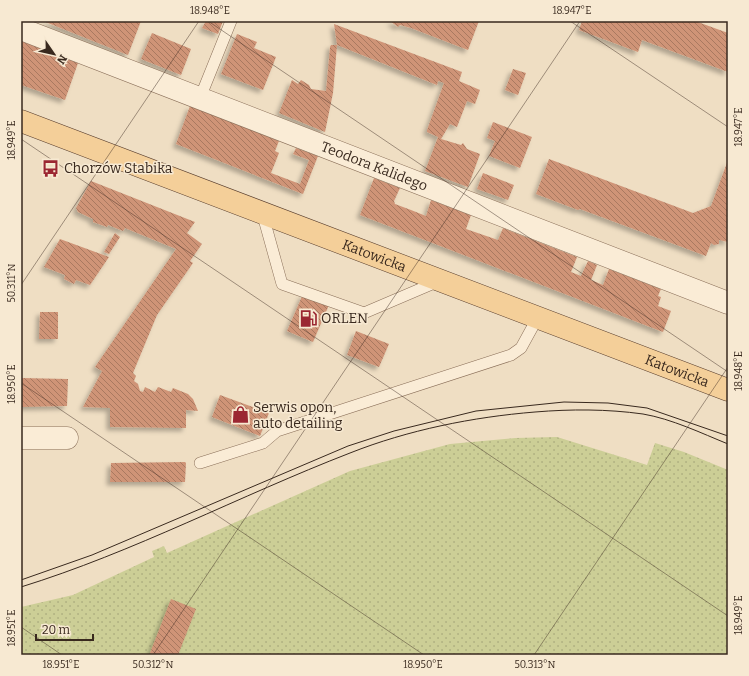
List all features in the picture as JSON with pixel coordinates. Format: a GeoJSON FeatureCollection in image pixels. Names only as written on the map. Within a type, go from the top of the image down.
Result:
{"type":"FeatureCollection","features":[{"type":"Feature","properties":{"kind":"main road","name":"Katowicka"},"geometry":{"type":"LineString","coordinates":[[21,121],[728,390]]}},
{"type":"Feature","properties":{"kind":"street","name":"Teodora Kalidego"},"geometry":{"type":"LineString","coordinates":[[21,29],[728,303]]}},
{"type":"Feature","properties":{"kind":"street"},"geometry":{"type":"LineString","coordinates":[[21,438],[67,438]]}},
{"type":"Feature","properties":{"kind":"lane"},"geometry":{"type":"LineString","coordinates":[[200,98],[230,21]]}},
{"type":"Feature","properties":{"kind":"lane"},"geometry":{"type":"LineString","coordinates":[[262,212],[282,284],[364,313],[440,280]]}},
{"type":"Feature","properties":{"kind":"lane"},"geometry":{"type":"LineString","coordinates":[[200,463],[262,443],[277,431],[511,355],[521,348],[538,317]]}},
{"type":"Feature","properties":{"kind":"green space"},"geometry":{"type":"Polygon","coordinates":[[[557,437],[647,465],[655,443],[684,452],[728,470],[728,655],[21,655],[21,607],[73,595],[154,557],[152,551],[164,546],[167,553],[350,471],[450,444],[515,438],[557,437]]]}},
{"type":"Feature","properties":{"kind":"building"},"geometry":{"type":"Polygon","coordinates":[[[43,21],[141,21],[128,55],[43,21]]]}},
{"type":"Feature","properties":{"kind":"building"},"geometry":{"type":"Polygon","coordinates":[[[206,21],[223,21],[218,34],[202,28],[206,21]]]}},
{"type":"Feature","properties":{"kind":"building"},"geometry":{"type":"Polygon","coordinates":[[[390,21],[479,21],[468,50],[411,28],[400,25],[398,27],[390,21]]]}},
{"type":"Feature","properties":{"kind":"building"},"geometry":{"type":"Polygon","coordinates":[[[582,21],[695,21],[728,33],[728,72],[642,40],[638,52],[579,30],[582,21]]]}},
{"type":"Feature","properties":{"kind":"building"},"geometry":{"type":"Polygon","coordinates":[[[334,24],[462,72],[459,81],[480,90],[475,104],[467,101],[457,127],[450,124],[441,139],[461,145],[463,143],[467,149],[480,154],[468,187],[425,171],[438,137],[427,132],[427,130],[444,83],[438,81],[437,85],[337,45],[334,24]]]}},
{"type":"Feature","properties":{"kind":"building"},"geometry":{"type":"Polygon","coordinates":[[[152,33],[191,49],[181,75],[141,59],[152,33]]]}},
{"type":"Feature","properties":{"kind":"building"},"geometry":{"type":"Polygon","coordinates":[[[237,34],[257,42],[254,48],[276,57],[263,90],[221,74],[237,34]]]}},
{"type":"Feature","properties":{"kind":"building"},"geometry":{"type":"Polygon","coordinates":[[[22,41],[78,63],[65,100],[21,85],[22,41]]]}},
{"type":"Feature","properties":{"kind":"building"},"geometry":{"type":"Polygon","coordinates":[[[331,45],[337,45],[333,93],[325,132],[279,113],[292,80],[298,84],[301,80],[309,85],[311,89],[326,91],[330,47],[331,45]]]}},
{"type":"Feature","properties":{"kind":"building"},"geometry":{"type":"Polygon","coordinates":[[[513,69],[526,73],[518,95],[505,90],[513,69]]]}},
{"type":"Feature","properties":{"kind":"building"},"geometry":{"type":"Polygon","coordinates":[[[190,106],[279,141],[275,151],[279,153],[271,173],[300,184],[309,160],[293,154],[296,148],[318,156],[303,194],[176,144],[190,106]]]}},
{"type":"Feature","properties":{"kind":"building"},"geometry":{"type":"Polygon","coordinates":[[[493,122],[532,137],[520,168],[489,156],[495,141],[487,138],[493,122]]]}},
{"type":"Feature","properties":{"kind":"building"},"geometry":{"type":"Polygon","coordinates":[[[549,159],[693,213],[711,206],[728,160],[728,242],[719,240],[719,244],[714,245],[711,243],[706,256],[536,194],[549,159]]]}},
{"type":"Feature","properties":{"kind":"building"},"geometry":{"type":"Polygon","coordinates":[[[483,173],[514,185],[508,200],[477,189],[483,173]]]}},
{"type":"Feature","properties":{"kind":"building"},"geometry":{"type":"Polygon","coordinates":[[[374,178],[400,188],[394,201],[395,204],[426,216],[431,200],[471,215],[466,229],[498,240],[503,228],[577,257],[571,272],[581,276],[588,261],[597,265],[591,280],[603,285],[609,269],[661,289],[658,296],[661,297],[658,306],[671,311],[663,332],[360,215],[374,178]]]}},
{"type":"Feature","properties":{"kind":"building"},"geometry":{"type":"Polygon","coordinates":[[[91,181],[195,222],[187,233],[202,244],[190,261],[193,263],[157,315],[133,373],[136,376],[134,381],[138,384],[140,391],[143,392],[145,387],[155,392],[158,387],[171,392],[173,388],[188,394],[193,399],[198,411],[186,410],[186,428],[110,427],[110,408],[83,407],[102,371],[95,367],[176,249],[125,228],[123,231],[108,225],[107,227],[93,222],[93,219],[78,212],[76,208],[91,181]]]}},
{"type":"Feature","properties":{"kind":"building"},"geometry":{"type":"Polygon","coordinates":[[[115,233],[120,237],[109,254],[104,252],[115,233]]]}},
{"type":"Feature","properties":{"kind":"building"},"geometry":{"type":"Polygon","coordinates":[[[60,239],[109,257],[90,285],[76,280],[74,284],[64,279],[65,275],[44,267],[60,239]]]}},
{"type":"Feature","properties":{"kind":"building","name":"ORLEN"},"geometry":{"type":"Polygon","coordinates":[[[303,294],[329,305],[313,342],[287,331],[303,294]]]}},
{"type":"Feature","properties":{"kind":"building"},"geometry":{"type":"Polygon","coordinates":[[[40,312],[58,312],[58,339],[39,339],[40,312]]]}},
{"type":"Feature","properties":{"kind":"building"},"geometry":{"type":"Polygon","coordinates":[[[356,331],[389,344],[379,367],[347,355],[356,331]]]}},
{"type":"Feature","properties":{"kind":"building"},"geometry":{"type":"Polygon","coordinates":[[[21,378],[68,379],[67,406],[21,407],[21,378]]]}},
{"type":"Feature","properties":{"kind":"building"},"geometry":{"type":"Polygon","coordinates":[[[220,395],[269,413],[260,436],[212,417],[220,395]]]}},
{"type":"Feature","properties":{"kind":"building"},"geometry":{"type":"Polygon","coordinates":[[[185,462],[185,482],[110,482],[111,463],[185,462]]]}},
{"type":"Feature","properties":{"kind":"building"},"geometry":{"type":"Polygon","coordinates":[[[171,599],[196,609],[178,655],[156,655],[150,653],[171,599]]]}},
{"type":"Feature","properties":{"kind":"tram line"},"geometry":{"type":"LineString","coordinates":[[21,580],[92,555],[348,446],[394,431],[476,411],[564,402],[608,403],[647,408],[728,436]]}},
{"type":"Feature","properties":{"kind":"tram line"},"geometry":{"type":"LineString","coordinates":[[21,587],[63,573],[145,541],[350,453],[418,431],[465,421],[512,414],[562,410],[616,411],[643,414],[665,419],[728,444]]}},
{"type":"Feature","properties":{"kind":"place","name":"Chorzów Stabika"},"geometry":{"type":"Point","coordinates":[51,168]}},
{"type":"Feature","properties":{"kind":"place","name":"ORLEN"},"geometry":{"type":"Point","coordinates":[308,318]}},
{"type":"Feature","properties":{"kind":"place","name":"Serwis opon, auto detailing"},"geometry":{"type":"Point","coordinates":[240,415]}}]}
